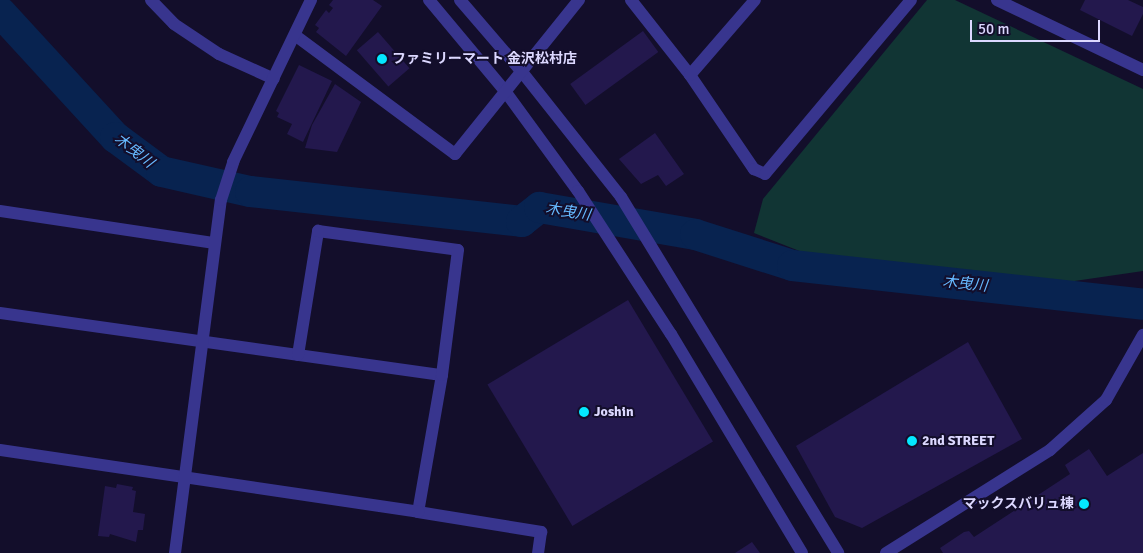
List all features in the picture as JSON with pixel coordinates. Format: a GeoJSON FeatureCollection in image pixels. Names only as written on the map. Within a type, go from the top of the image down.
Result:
{"type":"FeatureCollection","features":[{"type":"Feature","properties":{"kind":"street"},"geometry":{"type":"LineString","coordinates":[[151,0],[174,24],[219,54],[274,79]]}},
{"type":"Feature","properties":{"kind":"street"},"geometry":{"type":"LineString","coordinates":[[175,553],[221,200],[227,179],[296,36],[311,0]]}},
{"type":"Feature","properties":{"kind":"street"},"geometry":{"type":"LineString","coordinates":[[429,0],[505,91],[578,191],[631,272],[802,553]]}},
{"type":"Feature","properties":{"kind":"street"},"geometry":{"type":"LineString","coordinates":[[460,0],[522,72],[621,197],[838,553]]}},
{"type":"Feature","properties":{"kind":"street"},"geometry":{"type":"LineString","coordinates":[[296,36],[454,154],[579,0]]}},
{"type":"Feature","properties":{"kind":"street"},"geometry":{"type":"LineString","coordinates":[[631,0],[690,75],[754,169],[765,174],[911,0]]}},
{"type":"Feature","properties":{"kind":"street"},"geometry":{"type":"LineString","coordinates":[[690,75],[755,0]]}},
{"type":"Feature","properties":{"kind":"street"},"geometry":{"type":"LineString","coordinates":[[997,0],[1143,70]]}},
{"type":"Feature","properties":{"kind":"street"},"geometry":{"type":"LineString","coordinates":[[0,212],[215,243]]}},
{"type":"Feature","properties":{"kind":"street"},"geometry":{"type":"LineString","coordinates":[[298,356],[318,231],[458,250],[442,375],[418,512]]}},
{"type":"Feature","properties":{"kind":"street"},"geometry":{"type":"LineString","coordinates":[[0,313],[201,343],[442,375]]}},
{"type":"Feature","properties":{"kind":"street"},"geometry":{"type":"LineString","coordinates":[[886,553],[1050,450],[1106,400],[1142,338]]}},
{"type":"Feature","properties":{"kind":"street"},"geometry":{"type":"LineString","coordinates":[[0,450],[185,476],[541,532],[538,553]]}},
{"type":"Feature","properties":{"kind":"green space"},"geometry":{"type":"Polygon","coordinates":[[[927,0],[955,0],[1143,89],[1143,271],[1047,285],[802,252],[754,233],[763,199],[927,0]]]}},
{"type":"Feature","properties":{"kind":"building"},"geometry":{"type":"Polygon","coordinates":[[[333,0],[373,0],[382,6],[346,56],[316,32],[319,28],[315,25],[326,10],[329,13],[333,8],[329,5],[333,0]]]}},
{"type":"Feature","properties":{"kind":"building"},"geometry":{"type":"Polygon","coordinates":[[[1085,0],[1128,0],[1143,7],[1143,14],[1132,36],[1080,10],[1085,0]]]}},
{"type":"Feature","properties":{"kind":"building"},"geometry":{"type":"Polygon","coordinates":[[[643,31],[658,52],[585,105],[570,84],[643,31]]]}},
{"type":"Feature","properties":{"kind":"building","name":"ファミリーマート 金沢松村店"},"geometry":{"type":"Polygon","coordinates":[[[378,32],[409,68],[388,87],[357,50],[378,32]]]}},
{"type":"Feature","properties":{"kind":"building"},"geometry":{"type":"Polygon","coordinates":[[[299,65],[332,81],[303,142],[287,134],[292,124],[277,117],[279,113],[276,111],[299,65]]]}},
{"type":"Feature","properties":{"kind":"building"},"geometry":{"type":"Polygon","coordinates":[[[335,84],[361,102],[337,152],[305,148],[312,125],[335,84]]]}},
{"type":"Feature","properties":{"kind":"building"},"geometry":{"type":"Polygon","coordinates":[[[655,133],[684,174],[666,186],[658,175],[641,184],[619,159],[655,133]]]}},
{"type":"Feature","properties":{"kind":"building"},"geometry":{"type":"Polygon","coordinates":[[[628,300],[713,441],[572,526],[487,384],[628,300]]]}},
{"type":"Feature","properties":{"kind":"building"},"geometry":{"type":"Polygon","coordinates":[[[968,342],[1022,439],[862,528],[835,517],[796,446],[968,342]]]}},
{"type":"Feature","properties":{"kind":"building","name":"マックスバリュ棟"},"geometry":{"type":"Polygon","coordinates":[[[1089,449],[1107,476],[1143,453],[1143,553],[943,553],[940,548],[964,532],[969,531],[974,537],[1070,474],[1065,465],[1089,449]]]}},
{"type":"Feature","properties":{"kind":"building"},"geometry":{"type":"Polygon","coordinates":[[[117,484],[133,487],[132,490],[136,491],[133,512],[145,514],[143,530],[138,530],[136,542],[110,534],[109,537],[98,536],[105,486],[116,488],[117,484]]]}},
{"type":"Feature","properties":{"kind":"building"},"geometry":{"type":"Polygon","coordinates":[[[752,542],[760,553],[735,553],[752,542]]]}},
{"type":"Feature","properties":{"kind":"waterway","name":"木曳川"},"geometry":{"type":"LineString","coordinates":[[0,12],[115,137],[161,171],[250,191],[521,221],[539,207],[695,234],[792,265],[1143,304]]}},
{"type":"Feature","properties":{"kind":"place","name":"ファミリーマート 金沢松村店"},"geometry":{"type":"Point","coordinates":[382,59]}},
{"type":"Feature","properties":{"kind":"place","name":"Joshin"},"geometry":{"type":"Point","coordinates":[584,412]}},
{"type":"Feature","properties":{"kind":"place","name":"2nd STREET"},"geometry":{"type":"Point","coordinates":[912,441]}},
{"type":"Feature","properties":{"kind":"place","name":"マックスバリュ棟"},"geometry":{"type":"Point","coordinates":[1084,504]}}]}
